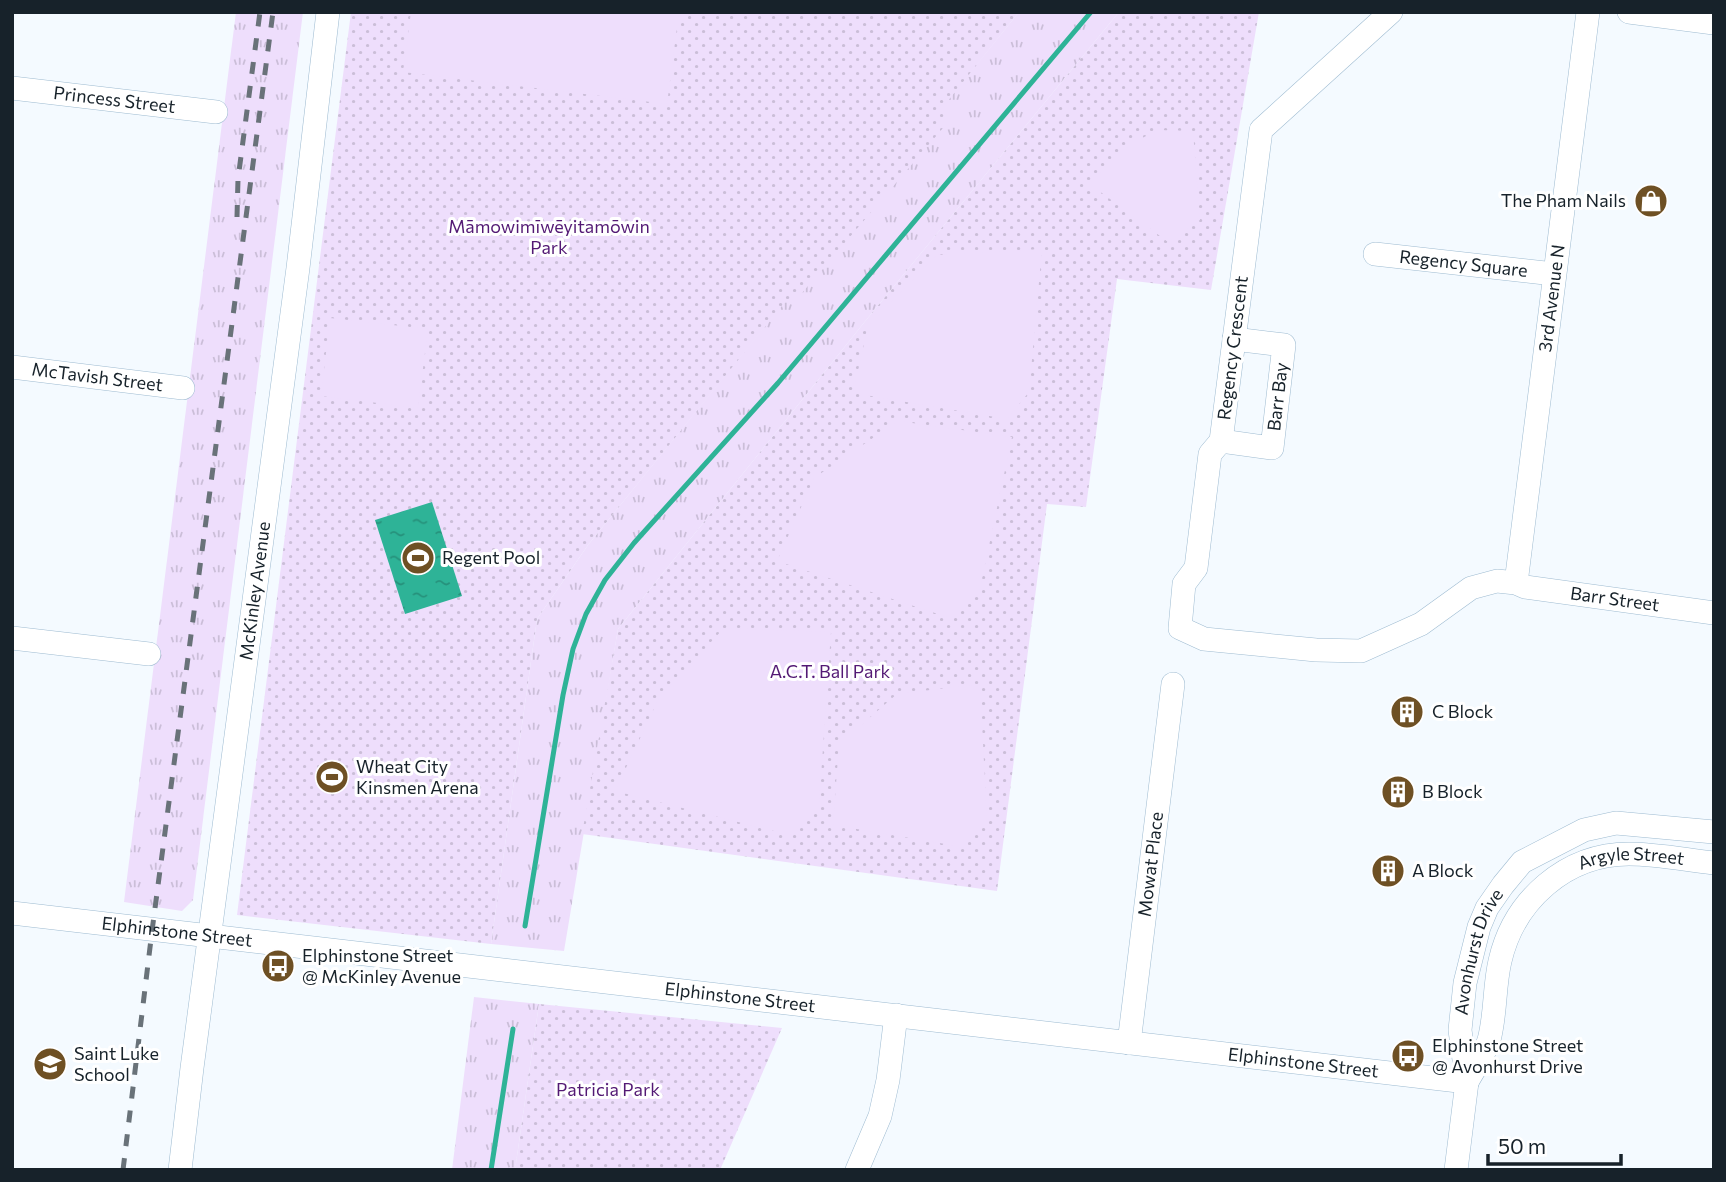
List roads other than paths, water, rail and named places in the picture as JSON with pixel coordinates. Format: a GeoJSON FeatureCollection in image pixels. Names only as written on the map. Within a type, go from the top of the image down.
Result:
{"type":"FeatureCollection","features":[{"type":"Feature","properties":{"kind":"street","name":"McKinley Avenue"},"geometry":{"type":"LineString","coordinates":[[180,1170],[298,268],[328,12]]}},
{"type":"Feature","properties":{"kind":"street","name":"Regency Crescent"},"geometry":{"type":"LineString","coordinates":[[1391,12],[1261,130],[1221,441],[1210,454],[1196,568],[1184,584],[1180,628],[1204,639],[1316,650],[1361,651],[1421,624],[1471,588],[1497,581],[1516,583]]}},
{"type":"Feature","properties":{"kind":"street","name":"3rd Avenue N"},"geometry":{"type":"LineString","coordinates":[[1516,583],[1588,12]]}},
{"type":"Feature","properties":{"kind":"street"},"geometry":{"type":"LineString","coordinates":[[1629,12],[1714,23]]}},
{"type":"Feature","properties":{"kind":"street","name":"Princess Street"},"geometry":{"type":"LineString","coordinates":[[12,88],[216,112]]}},
{"type":"Feature","properties":{"kind":"street","name":"Regency Square"},"geometry":{"type":"LineString","coordinates":[[1375,254],[1554,274]]}},
{"type":"Feature","properties":{"kind":"street","name":"Barr Bay"},"geometry":{"type":"LineString","coordinates":[[1221,441],[1272,447],[1284,345],[1234,339]]}},
{"type":"Feature","properties":{"kind":"street","name":"McTavish Street"},"geometry":{"type":"LineString","coordinates":[[12,366],[183,388]]}},
{"type":"Feature","properties":{"kind":"street","name":"Barr Street"},"geometry":{"type":"LineString","coordinates":[[1516,583],[1525,587],[1714,613]]}},
{"type":"Feature","properties":{"kind":"street"},"geometry":{"type":"LineString","coordinates":[[12,638],[149,654]]}},
{"type":"Feature","properties":{"kind":"street","name":"Mowat Place"},"geometry":{"type":"LineString","coordinates":[[1129,1043],[1173,684]]}},
{"type":"Feature","properties":{"kind":"street","name":"Argyle Street"},"geometry":{"type":"LineString","coordinates":[[1550,846],[1584,830],[1616,823],[1714,832]]}},
{"type":"Feature","properties":{"kind":"street","name":"Avonhurst Drive"},"geometry":{"type":"LineString","coordinates":[[1456,1170],[1467,1082],[1460,1030],[1465,983],[1479,928],[1487,908],[1522,862],[1550,846]]}},
{"type":"Feature","properties":{"kind":"street","name":"Argyle Street"},"geometry":{"type":"LineString","coordinates":[[1551,879],[1577,864],[1603,856],[1630,854],[1714,863]]}},
{"type":"Feature","properties":{"kind":"street","name":"Avonhurst Drive"},"geometry":{"type":"LineString","coordinates":[[1467,1082],[1488,1041],[1500,960],[1511,928],[1527,903],[1551,879]]}},
{"type":"Feature","properties":{"kind":"street","name":"Elphinstone Street"},"geometry":{"type":"LineString","coordinates":[[12,913],[209,938],[1467,1082]]}},
{"type":"Feature","properties":{"kind":"street"},"geometry":{"type":"LineString","coordinates":[[857,1170],[880,1116],[888,1080],[896,1015]]}},
{"type":"Feature","properties":{"kind":"water","name":"Regent Pool"},"geometry":{"type":"Polygon","coordinates":[[[432,502],[462,596],[405,614],[375,520],[432,502]]]}},
{"type":"Feature","properties":{"kind":"waterway"},"geometry":{"type":"LineString","coordinates":[[525,926],[573,649],[586,614],[605,580],[634,543],[778,383],[1091,12]]}},
{"type":"Feature","properties":{"kind":"waterway"},"geometry":{"type":"LineString","coordinates":[[491,1170],[513,1029]]}},
{"type":"Feature","properties":{"kind":"railway"},"geometry":{"type":"LineString","coordinates":[[237,217],[238,179],[260,12]]}},
{"type":"Feature","properties":{"kind":"railway"},"geometry":{"type":"LineString","coordinates":[[123,1170],[273,12]]}},
{"type":"Feature","properties":{"kind":"place","name":"The Pham Nails"},"geometry":{"type":"Point","coordinates":[1651,201]}},
{"type":"Feature","properties":{"kind":"place","name":"Regent Pool"},"geometry":{"type":"Point","coordinates":[418,558]}},
{"type":"Feature","properties":{"kind":"place","name":"C Block"},"geometry":{"type":"Point","coordinates":[1407,712]}},
{"type":"Feature","properties":{"kind":"place","name":"Wheat City Kinsmen Arena"},"geometry":{"type":"Point","coordinates":[332,777]}},
{"type":"Feature","properties":{"kind":"place","name":"B Block"},"geometry":{"type":"Point","coordinates":[1398,792]}},
{"type":"Feature","properties":{"kind":"place","name":"A Block"},"geometry":{"type":"Point","coordinates":[1388,871]}},
{"type":"Feature","properties":{"kind":"place","name":"Elphinstone Street @ McKinley Avenue"},"geometry":{"type":"Point","coordinates":[278,966]}},
{"type":"Feature","properties":{"kind":"place","name":"Elphinstone Street @ Avonhurst Drive"},"geometry":{"type":"Point","coordinates":[1408,1056]}},
{"type":"Feature","properties":{"kind":"place","name":"Saint Luke School"},"geometry":{"type":"Point","coordinates":[50,1064]}},
{"type":"Feature","properties":{"kind":"park label","name":"Māmowimīwēyitamōwin Park"},"geometry":{"type":"Point","coordinates":[549,237]}},
{"type":"Feature","properties":{"kind":"park label","name":"A.C.T. Ball Park"},"geometry":{"type":"Point","coordinates":[830,672]}},
{"type":"Feature","properties":{"kind":"park label","name":"Patricia Park"},"geometry":{"type":"Point","coordinates":[608,1090]}}]}
